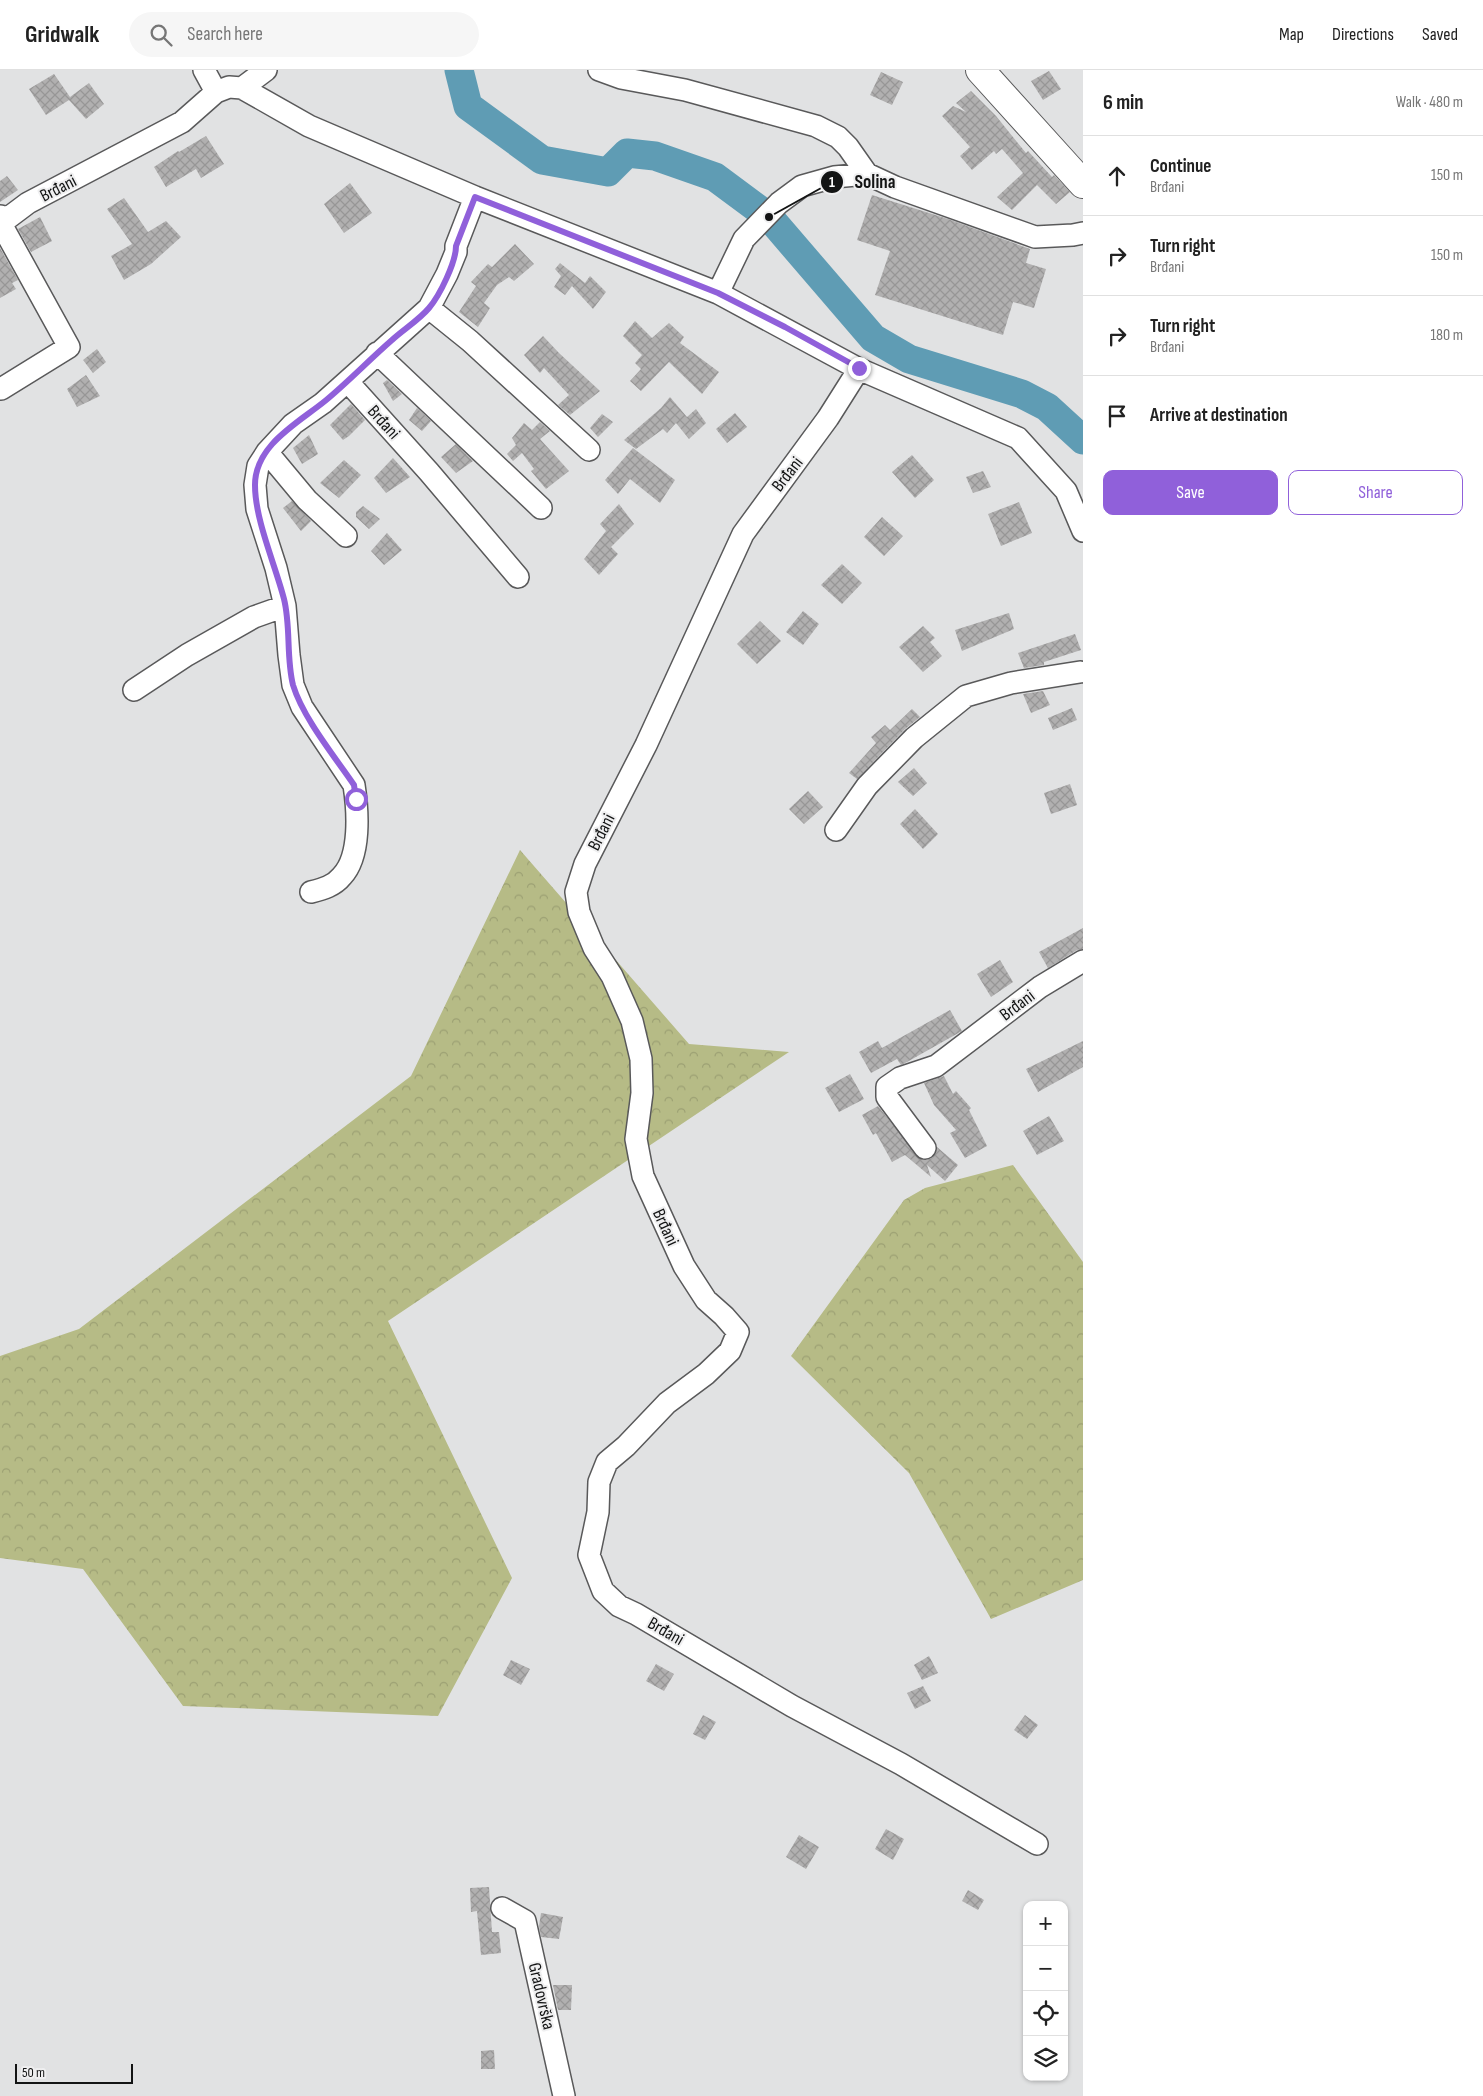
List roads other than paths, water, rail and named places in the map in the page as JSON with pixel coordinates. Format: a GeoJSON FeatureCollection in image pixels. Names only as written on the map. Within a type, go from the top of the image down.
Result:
{"type":"FeatureCollection","features":[{"type":"Feature","properties":{"kind":"main road"},"geometry":{"type":"LineString","coordinates":[[980,70],[1083,184]]}},
{"type":"Feature","properties":{"kind":"street"},"geometry":{"type":"LineString","coordinates":[[204,70],[216,92],[230,86],[242,88],[310,126],[475,197],[718,293],[859,368],[1018,438],[1066,491],[1083,531]]}},
{"type":"Feature","properties":{"kind":"street"},"geometry":{"type":"LineString","coordinates":[[242,88],[266,70]]}},
{"type":"Feature","properties":{"kind":"street"},"geometry":{"type":"LineString","coordinates":[[599,70],[621,78],[685,90],[816,126],[838,137],[848,147],[867,174],[895,187],[1035,237],[1072,235],[1083,232]]}},
{"type":"Feature","properties":{"kind":"street","name":"Brđani"},"geometry":{"type":"LineString","coordinates":[[0,216],[8,218],[28,203],[182,122],[216,92]]}},
{"type":"Feature","properties":{"kind":"street"},"geometry":{"type":"LineString","coordinates":[[718,293],[744,239],[779,202],[802,186],[834,177],[867,174]]}},
{"type":"Feature","properties":{"kind":"street"},"geometry":{"type":"LineString","coordinates":[[311,892],[328,887],[343,876],[352,856],[357,830],[356,799],[354,785],[302,708],[293,685],[285,606],[276,568],[258,509],[255,484],[258,466],[266,452],[293,424],[323,403],[348,382],[377,353],[429,308],[447,274],[475,197]]}},
{"type":"Feature","properties":{"kind":"street"},"geometry":{"type":"LineString","coordinates":[[0,222],[70,347],[1,389]]}},
{"type":"Feature","properties":{"kind":"street"},"geometry":{"type":"LineString","coordinates":[[429,308],[470,341],[589,450]]}},
{"type":"Feature","properties":{"kind":"street"},"geometry":{"type":"LineString","coordinates":[[377,353],[541,508]]}},
{"type":"Feature","properties":{"kind":"street","name":"Brđani"},"geometry":{"type":"LineString","coordinates":[[859,368],[823,426],[743,534],[646,745],[585,864],[576,892],[579,912],[594,948],[612,976],[632,1020],[641,1060],[642,1093],[636,1139],[643,1176],[684,1266],[706,1300],[738,1332],[730,1350],[706,1374],[668,1403],[626,1446],[607,1462],[599,1482],[598,1512],[589,1555],[603,1591],[619,1606],[653,1623],[792,1706],[901,1764],[1037,1844]]}},
{"type":"Feature","properties":{"kind":"street","name":"Brđani"},"geometry":{"type":"LineString","coordinates":[[348,382],[429,472],[518,577]]}},
{"type":"Feature","properties":{"kind":"street"},"geometry":{"type":"LineString","coordinates":[[266,452],[307,500],[346,536]]}},
{"type":"Feature","properties":{"kind":"street"},"geometry":{"type":"LineString","coordinates":[[134,690],[187,654],[254,616],[285,606]]}},
{"type":"Feature","properties":{"kind":"street"},"geometry":{"type":"LineString","coordinates":[[836,830],[867,786],[907,745],[966,696],[1011,682],[1082,672]]}},
{"type":"Feature","properties":{"kind":"street","name":"Brđani"},"geometry":{"type":"LineString","coordinates":[[925,1148],[887,1097],[887,1087],[900,1078],[936,1066],[1040,987],[1083,960]]}},
{"type":"Feature","properties":{"kind":"street","name":"Gradovrška"},"geometry":{"type":"LineString","coordinates":[[502,1908],[525,1921],[564,2096]]}},
{"type":"Feature","properties":{"kind":"waterway"},"geometry":{"type":"LineString","coordinates":[[459,70],[468,106],[542,160],[608,172],[627,153],[655,156],[715,177],[769,217],[873,338],[909,359],[1022,394],[1047,407],[1083,440]]}},
{"type":"Feature","properties":{"kind":"place","name":"Solina"},"geometry":{"type":"Point","coordinates":[769,217]}}]}
